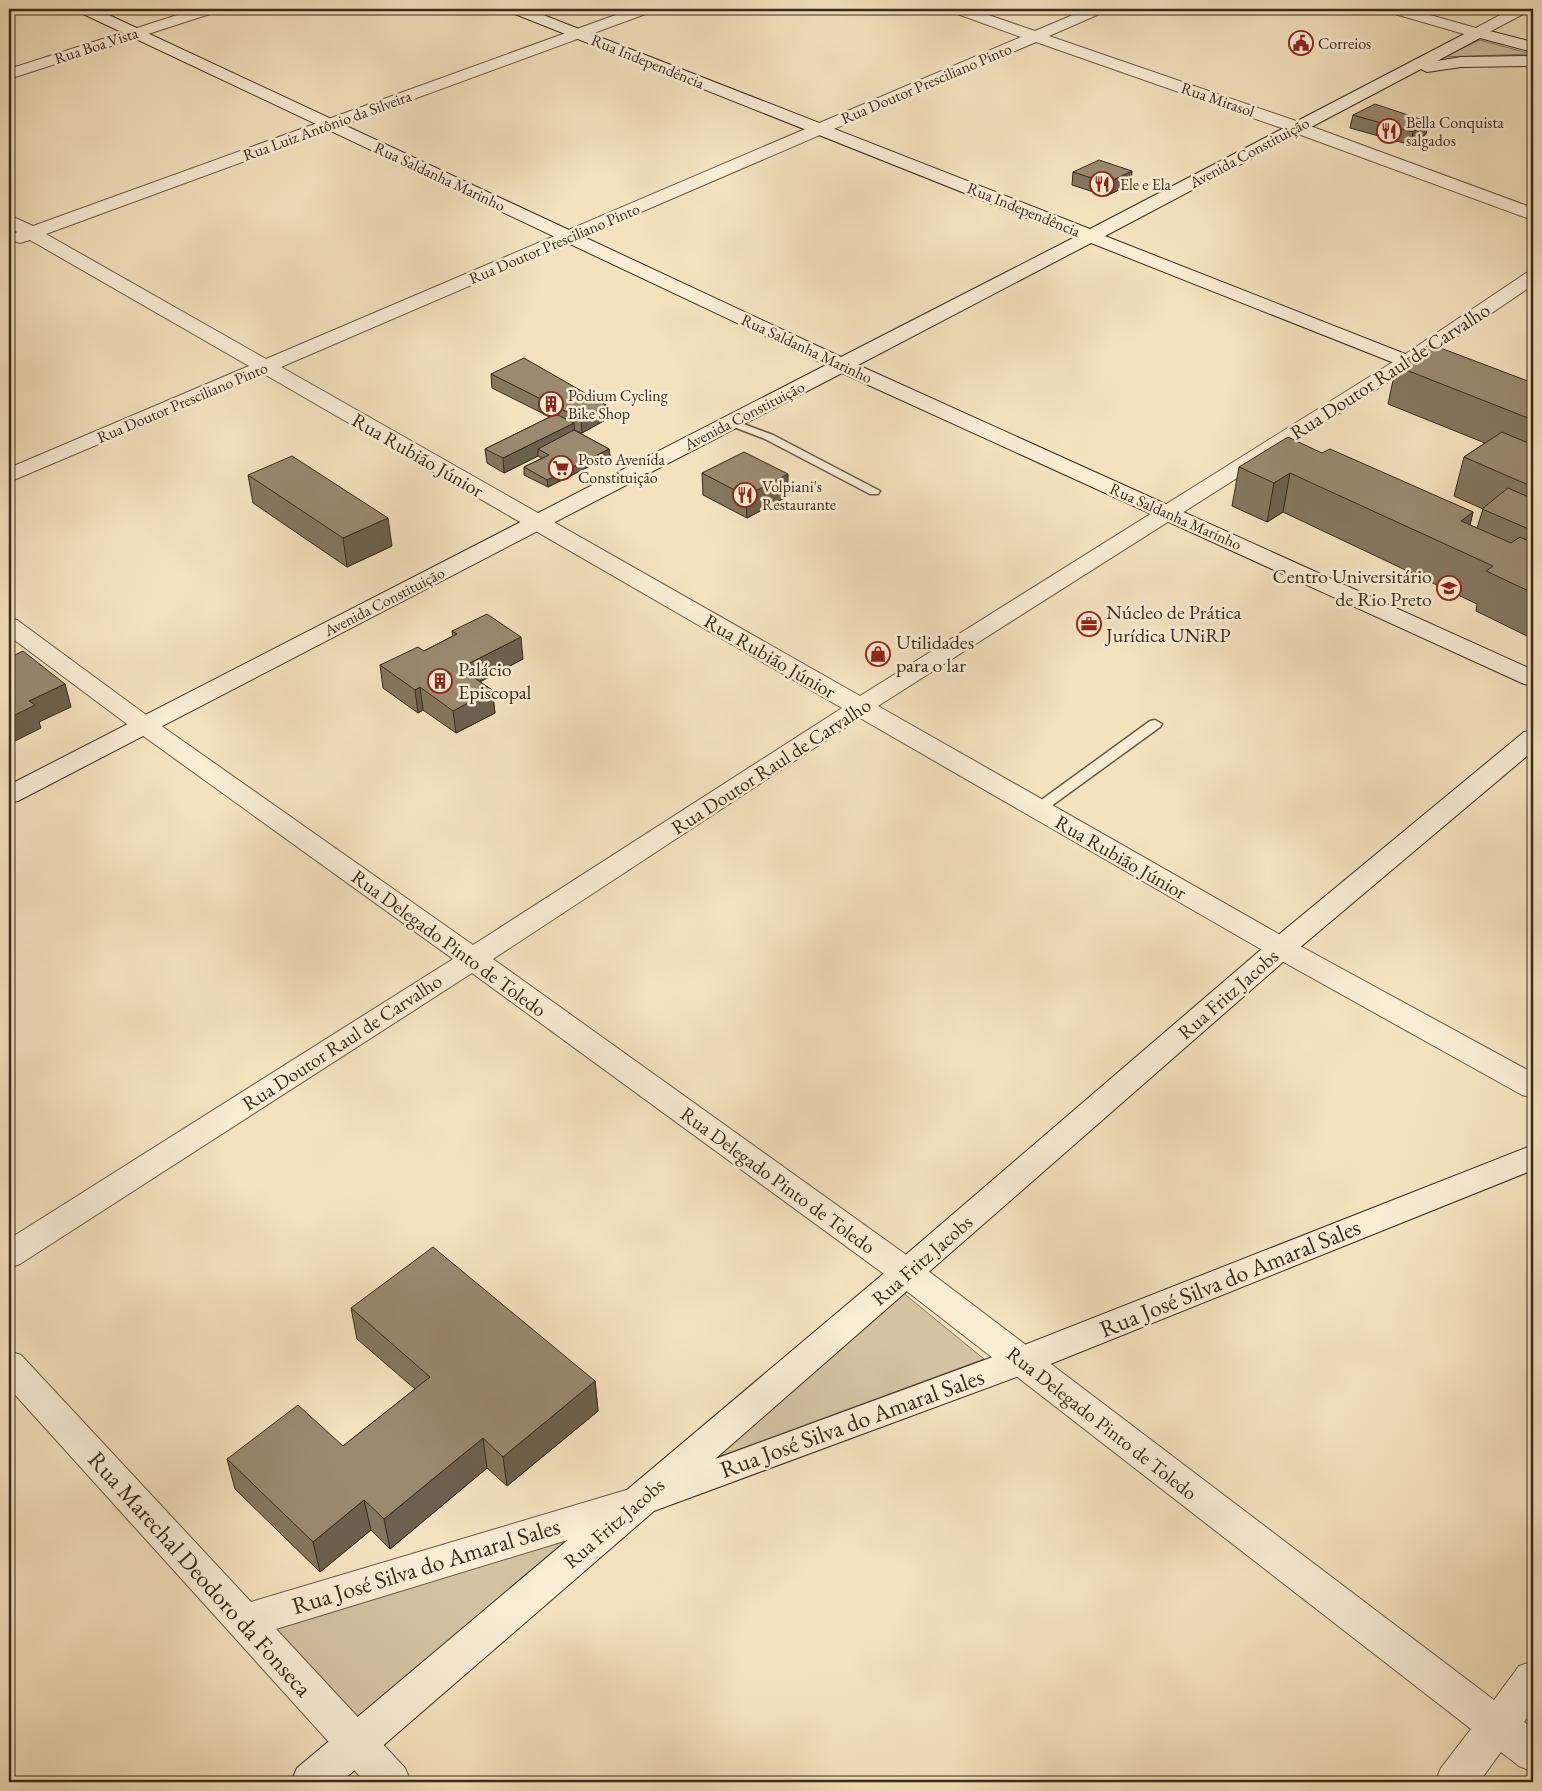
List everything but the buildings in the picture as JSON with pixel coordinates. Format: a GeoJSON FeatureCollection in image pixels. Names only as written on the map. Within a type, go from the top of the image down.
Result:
{"type":"FeatureCollection","features":[{"type":"Feature","properties":{"kind":"street","name":"Rua Saldanha Marinho"},"geometry":{"type":"LineString","coordinates":[[84,9],[842,364],[1533,680]]}},
{"type":"Feature","properties":{"kind":"street","name":"Rua Boa Vista"},"geometry":{"type":"LineString","coordinates":[[9,74],[134,32],[211,9]]}},
{"type":"Feature","properties":{"kind":"street","name":"Rua Independência"},"geometry":{"type":"LineString","coordinates":[[515,9],[1453,379]]}},
{"type":"Feature","properties":{"kind":"street","name":"Rua Luiz Antônio da Silveira"},"geometry":{"type":"LineString","coordinates":[[9,241],[646,9]]}},
{"type":"Feature","properties":{"kind":"street","name":"Rua Mirasol"},"geometry":{"type":"LineString","coordinates":[[957,9],[1296,127],[1533,214]]}},
{"type":"Feature","properties":{"kind":"street","name":"Rua Doutor Presciliano Pinto"},"geometry":{"type":"LineString","coordinates":[[9,476],[1099,9]]}},
{"type":"Feature","properties":{"kind":"street"},"geometry":{"type":"LineString","coordinates":[[1393,9],[1533,47]]}},
{"type":"Feature","properties":{"kind":"street","name":"Avenida Constituição"},"geometry":{"type":"LineString","coordinates":[[9,795],[1091,236],[1522,9]]}},
{"type":"Feature","properties":{"kind":"street"},"geometry":{"type":"LineString","coordinates":[[1405,70],[1461,62],[1533,61]]}},
{"type":"Feature","properties":{"kind":"street","name":"Rua Rubião Júnior"},"geometry":{"type":"LineString","coordinates":[[9,220],[1281,948],[1533,1087]]}},
{"type":"Feature","properties":{"kind":"street","name":"Rua Doutor Raul de Carvalho"},"geometry":{"type":"LineString","coordinates":[[9,1256],[473,959],[860,708],[1408,361],[1533,277]]}},
{"type":"Feature","properties":{"kind":"street","name":"Rua Delegado Pinto de Toledo"},"geometry":{"type":"LineString","coordinates":[[9,625],[144,725],[473,959],[907,1273],[1533,1753]]}},
{"type":"Feature","properties":{"kind":"street","name":"Rua Fritz Jacobs"},"geometry":{"type":"LineString","coordinates":[[312,1782],[637,1502],[907,1273],[1281,948],[1533,738]]}},
{"type":"Feature","properties":{"kind":"street","name":"Rua José Silva do Amaral Sales"},"geometry":{"type":"LineString","coordinates":[[243,1622],[637,1502],[1021,1361],[1533,1157]]}},
{"type":"Feature","properties":{"kind":"street","name":"Rua Marechal Deodoro da Fonseca"},"geometry":{"type":"LineString","coordinates":[[9,1365],[391,1782]]}},
{"type":"Feature","properties":{"kind":"street"},"geometry":{"type":"LineString","coordinates":[[1455,1782],[1533,1679]]}},
{"type":"Feature","properties":{"kind":"lane"},"geometry":{"type":"LineString","coordinates":[[730,422],[769,437],[874,491]]}},
{"type":"Feature","properties":{"kind":"lane"},"geometry":{"type":"LineString","coordinates":[[1038,809],[1154,724]]}},
{"type":"Feature","properties":{"kind":"shaded area"},"geometry":{"type":"Polygon","coordinates":[[[1480,40],[1531,54],[1443,57],[1480,40]]]}},
{"type":"Feature","properties":{"kind":"shaded area"},"geometry":{"type":"Polygon","coordinates":[[[902,1292],[984,1359],[680,1471],[902,1292]]]}},
{"type":"Feature","properties":{"kind":"shaded area"},"geometry":{"type":"Polygon","coordinates":[[[588,1526],[356,1729],[258,1626],[588,1526]]]}},
{"type":"Feature","properties":{"kind":"place","name":"Correios"},"geometry":{"type":"Point","coordinates":[1301,43]}},
{"type":"Feature","properties":{"kind":"place","name":"Bella Conquista salgados"},"geometry":{"type":"Point","coordinates":[1389,131]}},
{"type":"Feature","properties":{"kind":"place","name":"Ele e Ela"},"geometry":{"type":"Point","coordinates":[1102,184]}},
{"type":"Feature","properties":{"kind":"place","name":"Podium Cycling Bike Shop"},"geometry":{"type":"Point","coordinates":[551,404]}},
{"type":"Feature","properties":{"kind":"place","name":"Posto Avenida Constituição"},"geometry":{"type":"Point","coordinates":[561,468]}},
{"type":"Feature","properties":{"kind":"place","name":"Volpiani's Restaurante"},"geometry":{"type":"Point","coordinates":[745,495]}},
{"type":"Feature","properties":{"kind":"place","name":"Centro Universitário de Rio Preto"},"geometry":{"type":"Point","coordinates":[1449,588]}},
{"type":"Feature","properties":{"kind":"place","name":"Núcleo de Prática Jurídica UNiRP"},"geometry":{"type":"Point","coordinates":[1089,624]}},
{"type":"Feature","properties":{"kind":"place","name":"Utilidades para o lar"},"geometry":{"type":"Point","coordinates":[878,654]}},
{"type":"Feature","properties":{"kind":"place","name":"Palácio Episcopal"},"geometry":{"type":"Point","coordinates":[440,681]}}]}
